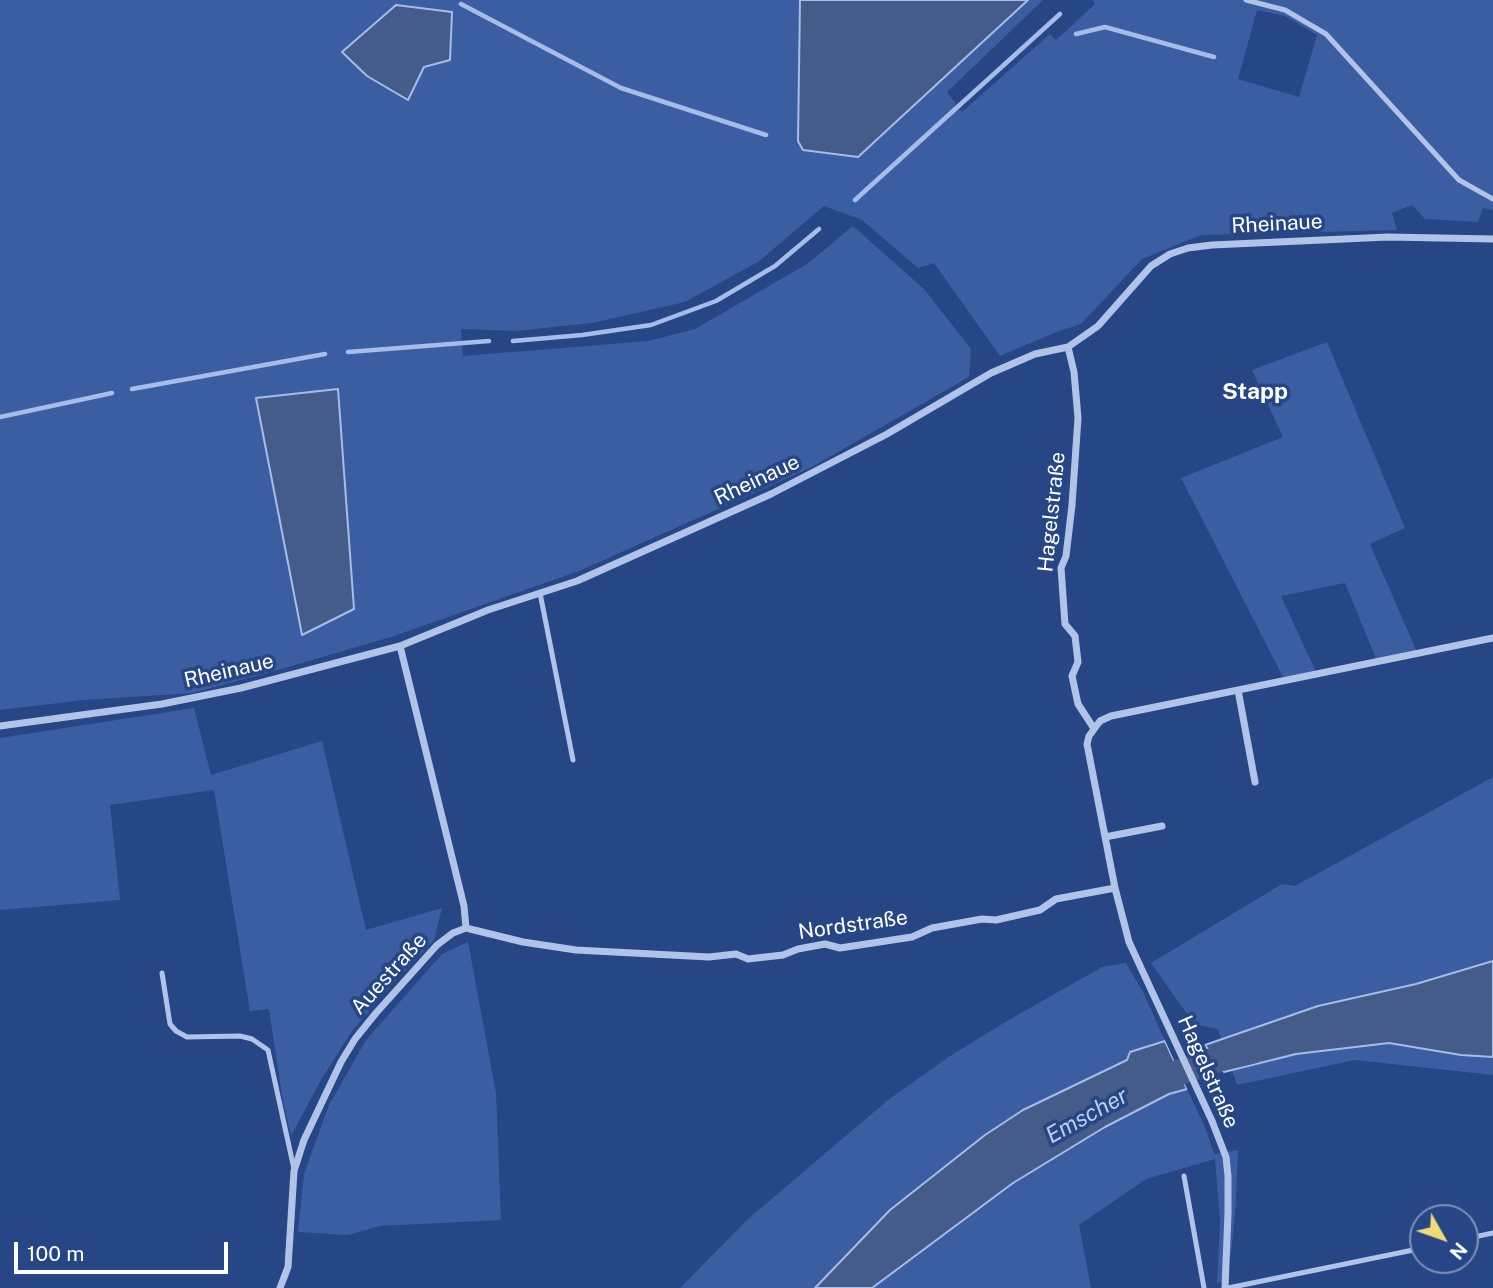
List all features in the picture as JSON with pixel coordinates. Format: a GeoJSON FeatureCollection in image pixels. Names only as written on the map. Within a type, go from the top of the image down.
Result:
{"type":"FeatureCollection","features":[{"type":"Feature","properties":{"kind":"street","name":"Rheinaue"},"geometry":{"type":"LineString","coordinates":[[0,726],[193,699],[241,688],[400,646],[488,610],[577,581],[771,495],[887,434],[991,373],[1035,354],[1068,347],[1098,326],[1151,266],[1170,254],[1188,248],[1388,237],[1493,239]]}},
{"type":"Feature","properties":{"kind":"street","name":"Hagelstraße"},"geometry":{"type":"LineString","coordinates":[[1068,347],[1074,372],[1078,418],[1072,505],[1066,556],[1061,568],[1065,624],[1075,636],[1078,662],[1072,677],[1078,704],[1093,727],[1087,744],[1115,888],[1129,942],[1226,1157],[1227,1288]]}},
{"type":"Feature","properties":{"kind":"street"},"geometry":{"type":"LineString","coordinates":[[1093,727],[1100,720],[1111,716],[1493,638]]}},
{"type":"Feature","properties":{"kind":"street"},"geometry":{"type":"LineString","coordinates":[[400,646],[464,906],[466,928]]}},
{"type":"Feature","properties":{"kind":"street"},"geometry":{"type":"LineString","coordinates":[[1238,690],[1255,782]]}},
{"type":"Feature","properties":{"kind":"street"},"geometry":{"type":"LineString","coordinates":[[1105,837],[1162,826]]}},
{"type":"Feature","properties":{"kind":"street","name":"Nordstraße"},"geometry":{"type":"LineString","coordinates":[[466,928],[523,942],[576,950],[709,957],[736,954],[748,959],[783,955],[798,948],[825,944],[840,948],[912,937],[932,928],[982,919],[996,920],[1041,910],[1056,899],[1115,888]]}},
{"type":"Feature","properties":{"kind":"street","name":"Auestraße"},"geometry":{"type":"LineString","coordinates":[[279,1288],[288,1267],[294,1171],[304,1140],[341,1062],[376,1013],[437,945],[453,933],[466,928]]}},
{"type":"Feature","properties":{"kind":"lane"},"geometry":{"type":"LineString","coordinates":[[1246,0],[1285,9],[1326,34],[1459,180],[1493,199]]}},
{"type":"Feature","properties":{"kind":"lane"},"geometry":{"type":"LineString","coordinates":[[540,593],[573,761]]}},
{"type":"Feature","properties":{"kind":"lane"},"geometry":{"type":"LineString","coordinates":[[162,973],[170,1024],[176,1031],[187,1037],[240,1036],[252,1039],[268,1050],[294,1171]]}},
{"type":"Feature","properties":{"kind":"lane"},"geometry":{"type":"LineString","coordinates":[[1184,1176],[1205,1288]]}},
{"type":"Feature","properties":{"kind":"lane"},"geometry":{"type":"LineString","coordinates":[[1227,1288],[1409,1251]]}},
{"type":"Feature","properties":{"kind":"shaded area"},"geometry":{"type":"Polygon","coordinates":[[[0,0],[800,0],[800,69],[857,157],[1028,0],[1043,0],[947,92],[962,112],[1050,34],[1056,40],[1095,4],[1093,0],[1493,0],[1493,210],[1483,208],[1478,222],[1425,219],[1412,205],[1392,213],[1397,230],[1201,235],[1142,259],[1081,324],[1000,356],[934,263],[918,268],[862,220],[824,206],[758,262],[685,302],[592,323],[516,331],[461,329],[463,356],[648,341],[695,329],[807,264],[853,226],[924,289],[971,349],[969,377],[810,468],[579,571],[394,636],[192,693],[84,700],[0,710],[0,0]],[[1257,10],[1238,79],[1299,97],[1317,35],[1285,16],[1257,10]]]}},
{"type":"Feature","properties":{"kind":"shaded area"},"geometry":{"type":"Polygon","coordinates":[[[1327,342],[1405,528],[1370,544],[1417,652],[1377,661],[1345,583],[1281,596],[1316,672],[1284,679],[1181,478],[1283,437],[1252,370],[1327,342]]]}},
{"type":"Feature","properties":{"kind":"shaded area"},"geometry":{"type":"Polygon","coordinates":[[[194,708],[211,775],[322,741],[366,930],[442,908],[434,940],[352,1031],[321,1080],[291,1136],[269,1009],[250,1011],[214,790],[110,805],[120,900],[0,910],[0,738],[194,708]]]}},
{"type":"Feature","properties":{"kind":"shaded area"},"geometry":{"type":"Polygon","coordinates":[[[1493,777],[1493,1075],[1355,1060],[1237,1085],[1232,1071],[1224,1072],[1205,1045],[1221,1039],[1218,1029],[1194,1024],[1151,963],[1282,884],[1295,886],[1493,777]]]}},
{"type":"Feature","properties":{"kind":"shaded area"},"geometry":{"type":"Polygon","coordinates":[[[468,942],[496,1093],[501,1220],[380,1226],[348,1235],[298,1232],[304,1174],[329,1105],[366,1040],[442,954],[468,942]]]}},
{"type":"Feature","properties":{"kind":"shaded area"},"geometry":{"type":"Polygon","coordinates":[[[1126,963],[1143,992],[1165,1041],[1131,1052],[1127,1060],[1023,1110],[985,1135],[890,1210],[815,1288],[680,1288],[748,1219],[888,1100],[950,1056],[1007,1021],[1102,967],[1126,963]]]}},
{"type":"Feature","properties":{"kind":"shaded area"},"geometry":{"type":"Polygon","coordinates":[[[1187,1089],[1215,1156],[1238,1150],[1232,1246],[1226,1281],[1217,1283],[1220,1221],[1215,1159],[1146,1179],[1079,1225],[1091,1288],[872,1288],[1013,1183],[1105,1127],[1169,1094],[1187,1089]]]}},
{"type":"Feature","properties":{"kind":"water"},"geometry":{"type":"Polygon","coordinates":[[[800,0],[1028,0],[858,157],[803,150],[798,141],[800,0]]]}},
{"type":"Feature","properties":{"kind":"water"},"geometry":{"type":"Polygon","coordinates":[[[396,5],[452,12],[450,60],[424,67],[408,100],[367,76],[342,52],[396,5]]]}},
{"type":"Feature","properties":{"kind":"water"},"geometry":{"type":"Polygon","coordinates":[[[338,389],[354,609],[302,635],[256,398],[338,389]]]}},
{"type":"Feature","properties":{"kind":"water"},"geometry":{"type":"Polygon","coordinates":[[[1493,961],[1493,1057],[1461,1055],[1389,1043],[1296,1054],[1224,1072],[1205,1045],[1318,1006],[1416,984],[1493,961]]]}},
{"type":"Feature","properties":{"kind":"water"},"geometry":{"type":"Polygon","coordinates":[[[1165,1041],[1187,1089],[1169,1094],[1105,1127],[1013,1183],[872,1288],[815,1288],[890,1210],[985,1135],[1023,1110],[1127,1060],[1130,1052],[1165,1041]]]}},
{"type":"Feature","properties":{"kind":"pier"},"geometry":{"type":"Polygon","coordinates":[[[1164,1038],[1168,1040],[1191,1088],[1189,1093],[1164,1038]]]}},
{"type":"Feature","properties":{"kind":"waterway"},"geometry":{"type":"LineString","coordinates":[[461,4],[621,88],[766,135]]}},
{"type":"Feature","properties":{"kind":"waterway"},"geometry":{"type":"LineString","coordinates":[[855,200],[1060,14]]}},
{"type":"Feature","properties":{"kind":"waterway"},"geometry":{"type":"LineString","coordinates":[[1076,34],[1105,27],[1214,57]]}},
{"type":"Feature","properties":{"kind":"waterway"},"geometry":{"type":"LineString","coordinates":[[513,341],[651,325],[716,301],[775,266],[819,229]]}},
{"type":"Feature","properties":{"kind":"waterway"},"geometry":{"type":"LineString","coordinates":[[348,352],[489,341]]}},
{"type":"Feature","properties":{"kind":"waterway"},"geometry":{"type":"LineString","coordinates":[[132,389],[325,354]]}},
{"type":"Feature","properties":{"kind":"waterway"},"geometry":{"type":"LineString","coordinates":[[0,417],[112,393]]}},
{"type":"Feature","properties":{"kind":"waterway","name":"Emscher"},"geometry":{"type":"LineString","coordinates":[[1148,1083],[1224,1057],[1251,1051]]}},
{"type":"Feature","properties":{"kind":"district","name":"Stapp"},"geometry":{"type":"Point","coordinates":[1255,392]}}]}
